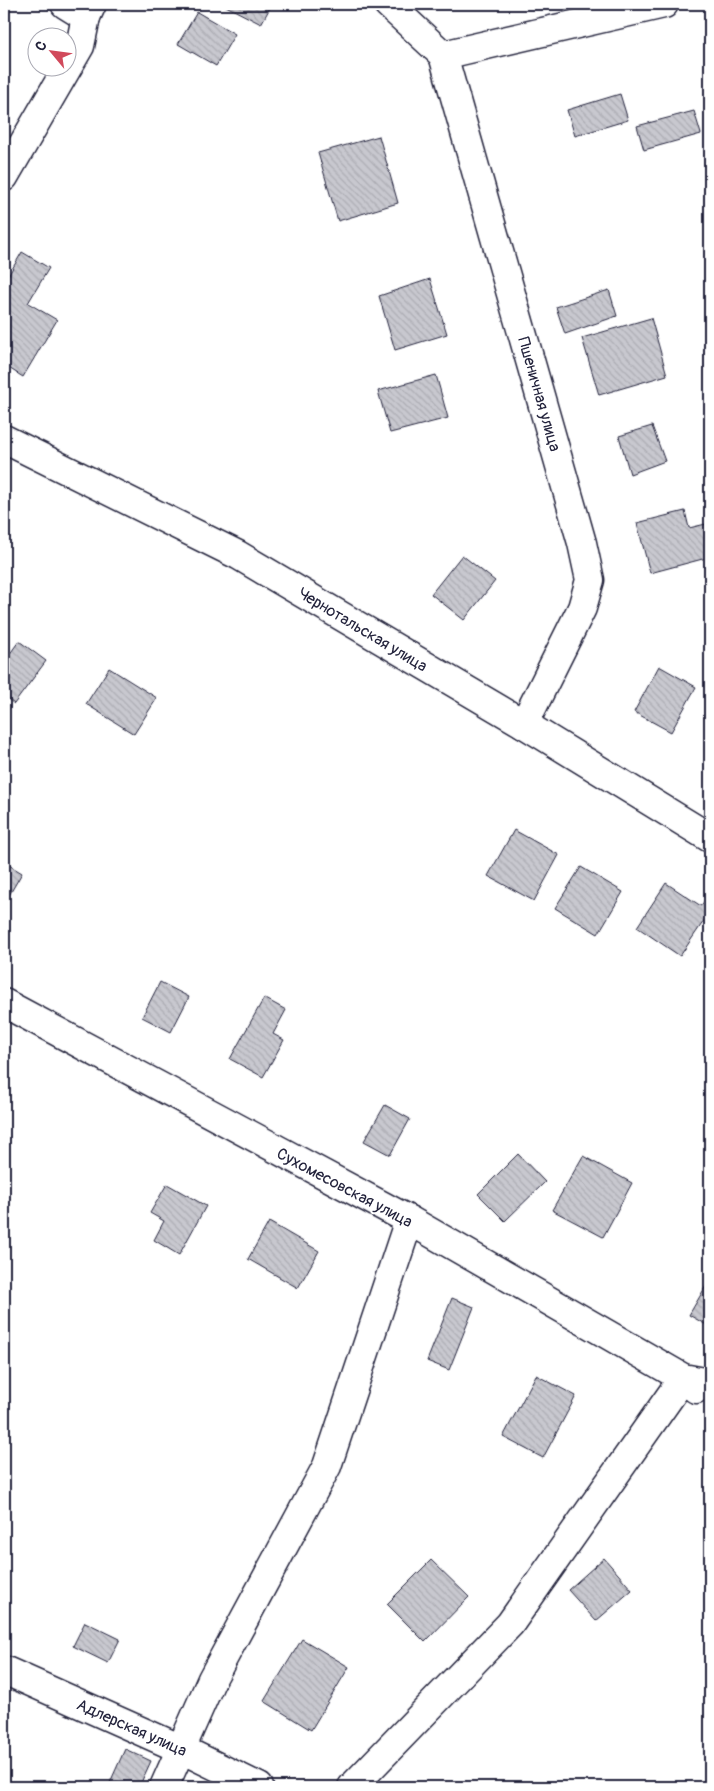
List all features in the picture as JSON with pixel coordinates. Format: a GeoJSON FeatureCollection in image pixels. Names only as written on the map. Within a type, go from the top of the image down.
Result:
{"type":"FeatureCollection","features":[{"type":"Feature","properties":{"kind":"street"},"geometry":{"type":"LineString","coordinates":[[388,4],[443,55],[664,4]]}},
{"type":"Feature","properties":{"kind":"street"},"geometry":{"type":"LineString","coordinates":[[4,177],[80,46],[81,8]]}},
{"type":"Feature","properties":{"kind":"street","name":"Пшеничная улица"},"geometry":{"type":"LineString","coordinates":[[443,55],[582,543],[590,580],[582,608],[524,724]]}},
{"type":"Feature","properties":{"kind":"street","name":"Чернотальская улица"},"geometry":{"type":"LineString","coordinates":[[4,440],[238,555],[524,724],[710,838]]}},
{"type":"Feature","properties":{"kind":"street","name":"Сухомесовская улица"},"geometry":{"type":"LineString","coordinates":[[4,1003],[409,1220],[683,1378]]}},
{"type":"Feature","properties":{"kind":"street"},"geometry":{"type":"LineString","coordinates":[[164,1787],[212,1679],[326,1466],[409,1220]]}},
{"type":"Feature","properties":{"kind":"street"},"geometry":{"type":"LineString","coordinates":[[683,1378],[710,1383]]}},
{"type":"Feature","properties":{"kind":"street"},"geometry":{"type":"LineString","coordinates":[[683,1378],[710,1402]]}},
{"type":"Feature","properties":{"kind":"street"},"geometry":{"type":"LineString","coordinates":[[352,1787],[510,1624],[683,1378]]}},
{"type":"Feature","properties":{"kind":"street","name":"Адлерская улица"},"geometry":{"type":"LineString","coordinates":[[4,1670],[181,1749],[259,1787]]}},
{"type":"Feature","properties":{"kind":"building"},"geometry":{"type":"Polygon","coordinates":[[[222,4],[267,4],[271,6],[261,24],[222,4]]]}},
{"type":"Feature","properties":{"kind":"building"},"geometry":{"type":"Polygon","coordinates":[[[197,12],[235,34],[216,66],[178,44],[197,12]]]}},
{"type":"Feature","properties":{"kind":"building"},"geometry":{"type":"Polygon","coordinates":[[[620,94],[628,120],[575,136],[567,110],[620,94]]]}},
{"type":"Feature","properties":{"kind":"building"},"geometry":{"type":"Polygon","coordinates":[[[694,111],[701,134],[644,150],[637,126],[694,111]]]}},
{"type":"Feature","properties":{"kind":"building"},"geometry":{"type":"Polygon","coordinates":[[[379,136],[398,203],[338,221],[318,153],[379,136]]]}},
{"type":"Feature","properties":{"kind":"building"},"geometry":{"type":"Polygon","coordinates":[[[22,252],[49,268],[28,303],[57,320],[23,377],[4,365],[4,283],[22,252]]]}},
{"type":"Feature","properties":{"kind":"building"},"geometry":{"type":"Polygon","coordinates":[[[430,279],[447,334],[395,350],[379,296],[430,279]]]}},
{"type":"Feature","properties":{"kind":"building"},"geometry":{"type":"Polygon","coordinates":[[[609,290],[617,316],[565,334],[556,307],[609,290]]]}},
{"type":"Feature","properties":{"kind":"building"},"geometry":{"type":"Polygon","coordinates":[[[651,318],[667,375],[599,395],[582,338],[651,318]]]}},
{"type":"Feature","properties":{"kind":"building"},"geometry":{"type":"Polygon","coordinates":[[[436,375],[448,418],[390,433],[378,391],[436,375]]]}},
{"type":"Feature","properties":{"kind":"building"},"geometry":{"type":"Polygon","coordinates":[[[652,426],[665,461],[630,474],[619,436],[652,426]]]}},
{"type":"Feature","properties":{"kind":"building"},"geometry":{"type":"Polygon","coordinates":[[[685,511],[689,528],[710,523],[710,557],[650,573],[637,523],[685,511]]]}},
{"type":"Feature","properties":{"kind":"building"},"geometry":{"type":"Polygon","coordinates":[[[462,555],[495,581],[464,620],[431,594],[462,555]]]}},
{"type":"Feature","properties":{"kind":"building"},"geometry":{"type":"Polygon","coordinates":[[[19,641],[46,661],[14,704],[4,696],[4,662],[19,641]]]}},
{"type":"Feature","properties":{"kind":"building"},"geometry":{"type":"Polygon","coordinates":[[[659,666],[696,687],[671,732],[634,712],[659,666]]]}},
{"type":"Feature","properties":{"kind":"building"},"geometry":{"type":"Polygon","coordinates":[[[109,668],[157,698],[134,734],[86,704],[109,668]]]}},
{"type":"Feature","properties":{"kind":"building"},"geometry":{"type":"Polygon","coordinates":[[[514,830],[559,855],[534,901],[488,876],[514,830]]]}},
{"type":"Feature","properties":{"kind":"building"},"geometry":{"type":"Polygon","coordinates":[[[4,862],[22,873],[4,904],[4,862]]]}},
{"type":"Feature","properties":{"kind":"building"},"geometry":{"type":"Polygon","coordinates":[[[581,867],[623,892],[598,934],[555,908],[581,867]]]}},
{"type":"Feature","properties":{"kind":"building"},"geometry":{"type":"Polygon","coordinates":[[[666,883],[701,906],[705,900],[710,903],[710,912],[680,956],[637,927],[666,883]]]}},
{"type":"Feature","properties":{"kind":"building"},"geometry":{"type":"Polygon","coordinates":[[[160,982],[189,997],[171,1032],[142,1017],[160,982]]]}},
{"type":"Feature","properties":{"kind":"building"},"geometry":{"type":"Polygon","coordinates":[[[264,998],[286,1010],[273,1034],[284,1040],[263,1077],[230,1059],[264,998]]]}},
{"type":"Feature","properties":{"kind":"building"},"geometry":{"type":"Polygon","coordinates":[[[385,1105],[410,1119],[390,1155],[364,1141],[385,1105]]]}},
{"type":"Feature","properties":{"kind":"building"},"geometry":{"type":"Polygon","coordinates":[[[518,1154],[545,1182],[505,1221],[478,1194],[518,1154]]]}},
{"type":"Feature","properties":{"kind":"building"},"geometry":{"type":"Polygon","coordinates":[[[583,1156],[632,1183],[603,1237],[552,1210],[583,1156]]]}},
{"type":"Feature","properties":{"kind":"building"},"geometry":{"type":"Polygon","coordinates":[[[167,1184],[206,1206],[179,1255],[154,1240],[164,1221],[150,1213],[167,1184]]]}},
{"type":"Feature","properties":{"kind":"building"},"geometry":{"type":"Polygon","coordinates":[[[269,1222],[319,1251],[298,1288],[248,1259],[269,1222]]]}},
{"type":"Feature","properties":{"kind":"building"},"geometry":{"type":"Polygon","coordinates":[[[710,1279],[710,1327],[689,1315],[710,1279]]]}},
{"type":"Feature","properties":{"kind":"building"},"geometry":{"type":"Polygon","coordinates":[[[452,1298],[474,1307],[449,1370],[427,1361],[452,1298]]]}},
{"type":"Feature","properties":{"kind":"building"},"geometry":{"type":"Polygon","coordinates":[[[536,1375],[576,1396],[543,1458],[503,1437],[536,1375]]]}},
{"type":"Feature","properties":{"kind":"building"},"geometry":{"type":"Polygon","coordinates":[[[604,1558],[632,1590],[596,1621],[568,1590],[604,1558]]]}},
{"type":"Feature","properties":{"kind":"building"},"geometry":{"type":"Polygon","coordinates":[[[431,1560],[469,1597],[425,1642],[387,1604],[431,1560]]]}},
{"type":"Feature","properties":{"kind":"building"},"geometry":{"type":"Polygon","coordinates":[[[85,1622],[120,1639],[108,1663],[73,1646],[85,1622]]]}},
{"type":"Feature","properties":{"kind":"building"},"geometry":{"type":"Polygon","coordinates":[[[302,1639],[349,1667],[311,1730],[264,1701],[302,1639]]]}},
{"type":"Feature","properties":{"kind":"building"},"geometry":{"type":"Polygon","coordinates":[[[125,1749],[151,1761],[139,1787],[108,1787],[125,1749]]]}}]}
